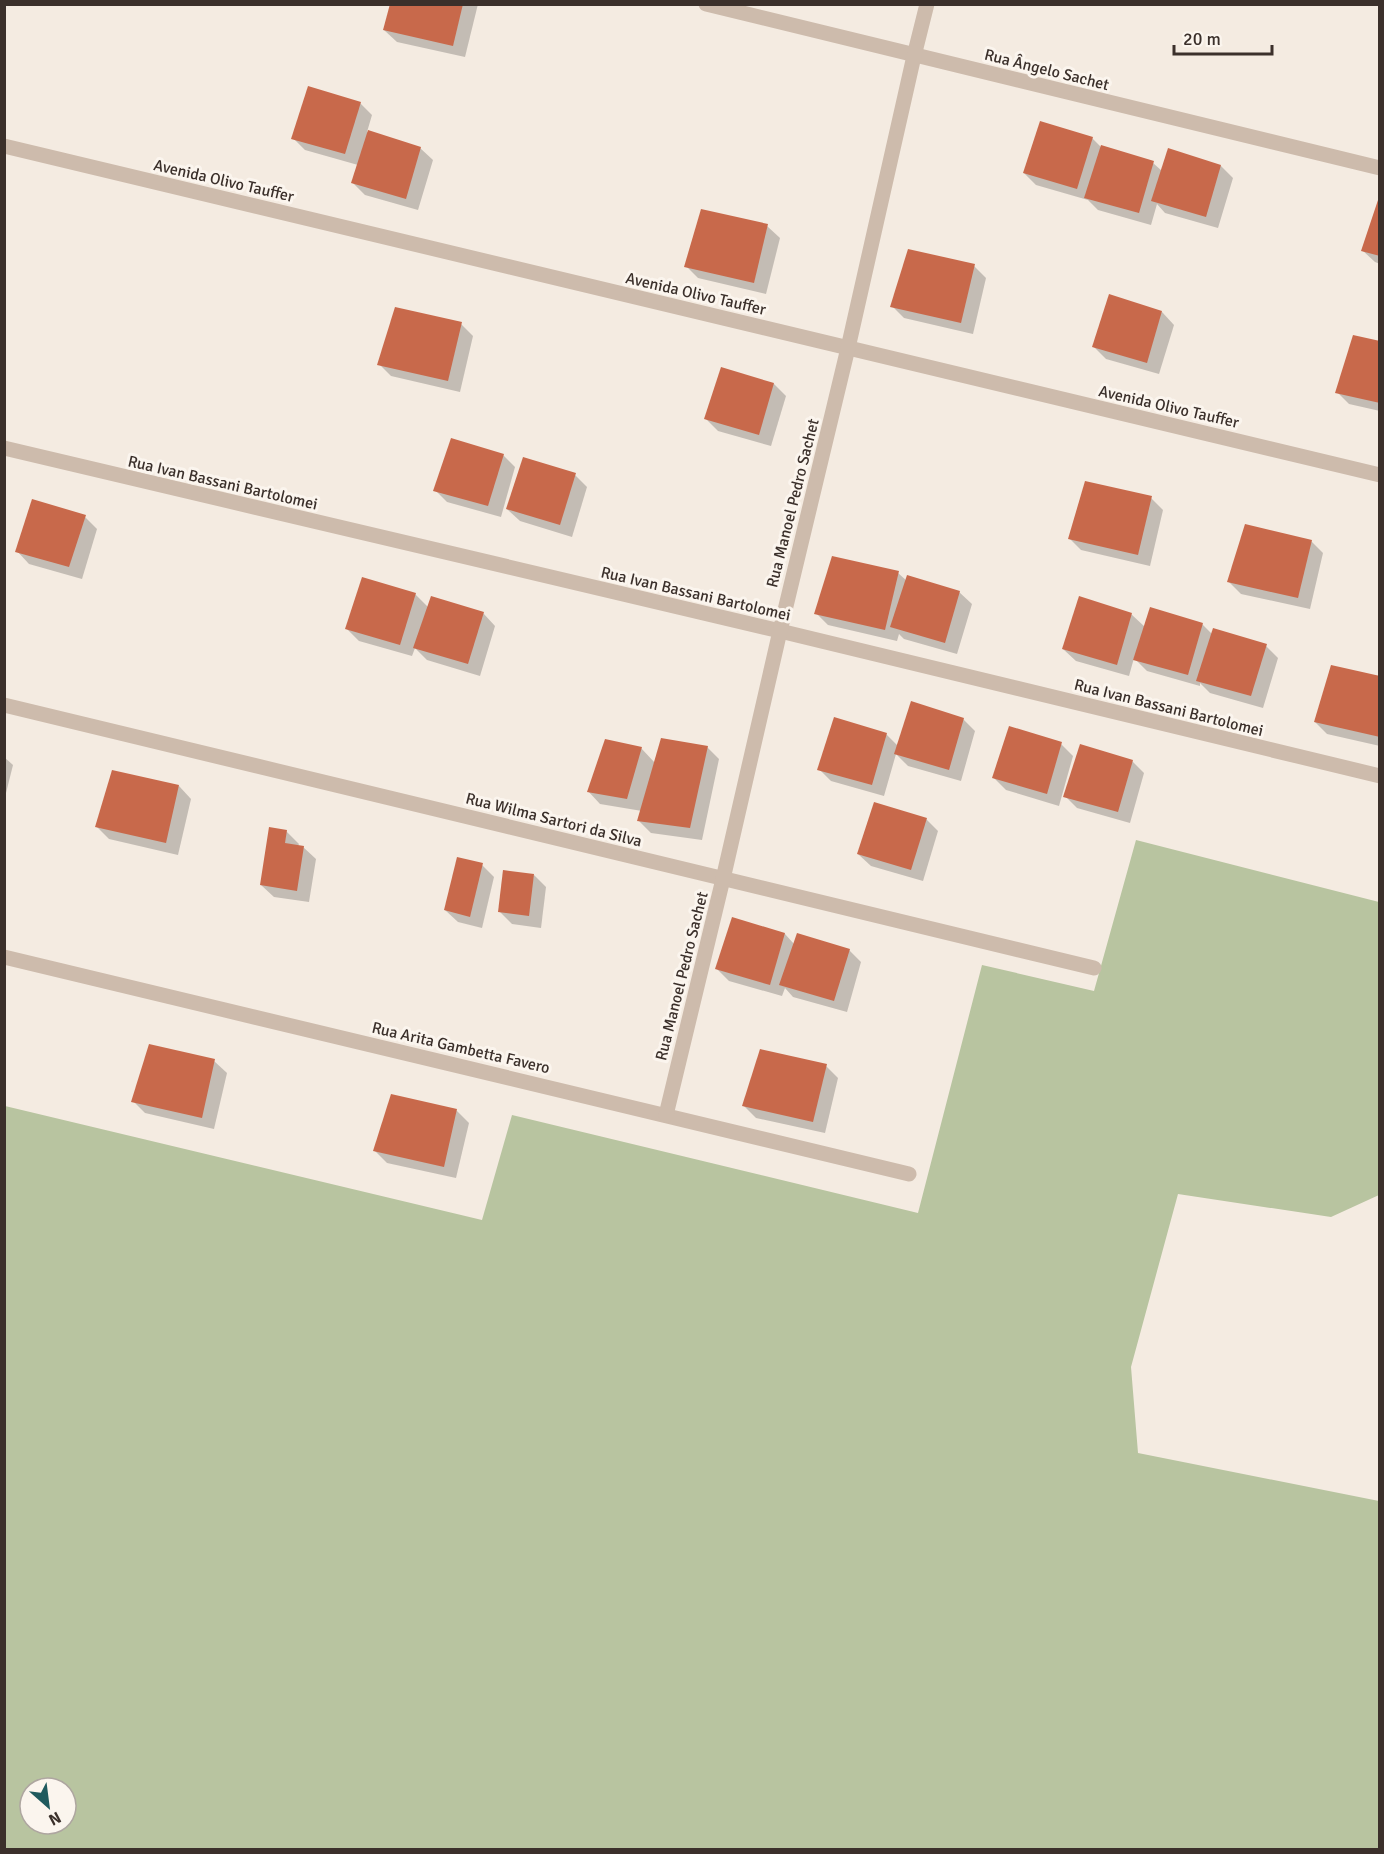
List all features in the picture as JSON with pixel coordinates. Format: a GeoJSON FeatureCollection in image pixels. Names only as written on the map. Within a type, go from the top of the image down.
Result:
{"type":"FeatureCollection","features":[{"type":"Feature","properties":{"kind":"street","name":"Rua Ângelo Sachet"},"geometry":{"type":"LineString","coordinates":[[706,4],[1380,168]]}},
{"type":"Feature","properties":{"kind":"street","name":"Rua Manoel Pedro Sachet"},"geometry":{"type":"LineString","coordinates":[[666,1115],[927,4]]}},
{"type":"Feature","properties":{"kind":"street","name":"Avenida Olivo Tauffer"},"geometry":{"type":"LineString","coordinates":[[4,146],[1380,475]]}},
{"type":"Feature","properties":{"kind":"street","name":"Rua Ivan Bassani Bartolomei"},"geometry":{"type":"LineString","coordinates":[[4,448],[780,631],[1380,776]]}},
{"type":"Feature","properties":{"kind":"street","name":"Rua Wilma Sartori da Silva"},"geometry":{"type":"LineString","coordinates":[[4,705],[1094,968]]}},
{"type":"Feature","properties":{"kind":"street","name":"Rua Arita Gambetta Favero"},"geometry":{"type":"LineString","coordinates":[[4,957],[909,1174]]}},
{"type":"Feature","properties":{"kind":"green space"},"geometry":{"type":"Polygon","coordinates":[[[1136,840],[1379,902],[1379,1195],[1331,1217],[1178,1194],[1131,1367],[1138,1453],[1379,1501],[1379,1849],[5,1850],[5,1106],[482,1220],[512,1115],[918,1213],[982,965],[1094,991],[1136,840]]]}},
{"type":"Feature","properties":{"kind":"building"},"geometry":{"type":"Polygon","coordinates":[[[390,4],[463,4],[453,46],[383,30],[390,4]]]}},
{"type":"Feature","properties":{"kind":"building"},"geometry":{"type":"Polygon","coordinates":[[[308,86],[361,102],[345,154],[291,139],[308,86]]]}},
{"type":"Feature","properties":{"kind":"building"},"geometry":{"type":"Polygon","coordinates":[[[1040,121],[1093,137],[1077,189],[1023,173],[1040,121]]]}},
{"type":"Feature","properties":{"kind":"building"},"geometry":{"type":"Polygon","coordinates":[[[368,130],[421,147],[406,199],[351,183],[368,130]]]}},
{"type":"Feature","properties":{"kind":"building"},"geometry":{"type":"Polygon","coordinates":[[[1101,145],[1154,161],[1139,213],[1084,198],[1101,145]]]}},
{"type":"Feature","properties":{"kind":"building"},"geometry":{"type":"Polygon","coordinates":[[[1168,148],[1221,165],[1206,217],[1151,201],[1168,148]]]}},
{"type":"Feature","properties":{"kind":"building"},"geometry":{"type":"Polygon","coordinates":[[[1380,194],[1380,256],[1361,251],[1380,194]]]}},
{"type":"Feature","properties":{"kind":"building"},"geometry":{"type":"Polygon","coordinates":[[[701,209],[768,224],[754,283],[684,267],[701,209]]]}},
{"type":"Feature","properties":{"kind":"building"},"geometry":{"type":"Polygon","coordinates":[[[908,249],[975,264],[961,323],[890,307],[908,249]]]}},
{"type":"Feature","properties":{"kind":"building"},"geometry":{"type":"Polygon","coordinates":[[[1109,294],[1162,311],[1147,363],[1092,347],[1109,294]]]}},
{"type":"Feature","properties":{"kind":"building"},"geometry":{"type":"Polygon","coordinates":[[[395,307],[462,322],[448,381],[377,365],[395,307]]]}},
{"type":"Feature","properties":{"kind":"building"},"geometry":{"type":"Polygon","coordinates":[[[1353,335],[1380,341],[1380,403],[1335,393],[1353,335]]]}},
{"type":"Feature","properties":{"kind":"building"},"geometry":{"type":"Polygon","coordinates":[[[721,367],[774,383],[759,435],[704,419],[721,367]]]}},
{"type":"Feature","properties":{"kind":"building"},"geometry":{"type":"Polygon","coordinates":[[[451,438],[504,454],[488,506],[433,491],[451,438]]]}},
{"type":"Feature","properties":{"kind":"building"},"geometry":{"type":"Polygon","coordinates":[[[523,457],[576,473],[560,525],[506,509],[523,457]]]}},
{"type":"Feature","properties":{"kind":"building"},"geometry":{"type":"Polygon","coordinates":[[[1085,481],[1152,496],[1138,555],[1068,539],[1085,481]]]}},
{"type":"Feature","properties":{"kind":"building"},"geometry":{"type":"Polygon","coordinates":[[[32,499],[86,515],[69,567],[15,552],[32,499]]]}},
{"type":"Feature","properties":{"kind":"building"},"geometry":{"type":"Polygon","coordinates":[[[1245,524],[1312,540],[1298,598],[1227,582],[1245,524]]]}},
{"type":"Feature","properties":{"kind":"building"},"geometry":{"type":"Polygon","coordinates":[[[832,556],[899,571],[885,630],[814,614],[832,556]]]}},
{"type":"Feature","properties":{"kind":"building"},"geometry":{"type":"Polygon","coordinates":[[[907,575],[960,591],[945,643],[890,627],[907,575]]]}},
{"type":"Feature","properties":{"kind":"building"},"geometry":{"type":"Polygon","coordinates":[[[362,577],[416,593],[400,645],[345,629],[362,577]]]}},
{"type":"Feature","properties":{"kind":"building"},"geometry":{"type":"Polygon","coordinates":[[[431,596],[484,612],[468,664],[413,648],[431,596]]]}},
{"type":"Feature","properties":{"kind":"building"},"geometry":{"type":"Polygon","coordinates":[[[1079,596],[1132,613],[1117,665],[1062,649],[1079,596]]]}},
{"type":"Feature","properties":{"kind":"building"},"geometry":{"type":"Polygon","coordinates":[[[1150,607],[1203,623],[1188,675],[1133,660],[1150,607]]]}},
{"type":"Feature","properties":{"kind":"building"},"geometry":{"type":"Polygon","coordinates":[[[1213,628],[1267,644],[1251,696],[1196,681],[1213,628]]]}},
{"type":"Feature","properties":{"kind":"building"},"geometry":{"type":"Polygon","coordinates":[[[1331,665],[1380,676],[1380,737],[1314,722],[1331,665]]]}},
{"type":"Feature","properties":{"kind":"building"},"geometry":{"type":"Polygon","coordinates":[[[911,701],[964,718],[949,770],[894,754],[911,701]]]}},
{"type":"Feature","properties":{"kind":"building"},"geometry":{"type":"Polygon","coordinates":[[[834,717],[887,733],[872,785],[817,770],[834,717]]]}},
{"type":"Feature","properties":{"kind":"building"},"geometry":{"type":"Polygon","coordinates":[[[1009,726],[1062,742],[1047,794],[992,778],[1009,726]]]}},
{"type":"Feature","properties":{"kind":"building"},"geometry":{"type":"Polygon","coordinates":[[[661,738],[708,746],[690,828],[637,821],[661,738]]]}},
{"type":"Feature","properties":{"kind":"building"},"geometry":{"type":"Polygon","coordinates":[[[605,739],[642,747],[627,799],[587,792],[605,739]]]}},
{"type":"Feature","properties":{"kind":"building"},"geometry":{"type":"Polygon","coordinates":[[[1080,744],[1133,760],[1118,812],[1063,797],[1080,744]]]}},
{"type":"Feature","properties":{"kind":"building"},"geometry":{"type":"Polygon","coordinates":[[[112,770],[179,785],[166,843],[95,827],[112,770]]]}},
{"type":"Feature","properties":{"kind":"building"},"geometry":{"type":"Polygon","coordinates":[[[874,802],[927,818],[911,870],[857,854],[874,802]]]}},
{"type":"Feature","properties":{"kind":"building"},"geometry":{"type":"Polygon","coordinates":[[[269,827],[287,830],[285,843],[304,846],[297,891],[260,885],[269,827]]]}},
{"type":"Feature","properties":{"kind":"building"},"geometry":{"type":"Polygon","coordinates":[[[457,857],[483,863],[470,917],[444,910],[457,857]]]}},
{"type":"Feature","properties":{"kind":"building"},"geometry":{"type":"Polygon","coordinates":[[[503,870],[534,874],[529,916],[498,912],[503,870]]]}},
{"type":"Feature","properties":{"kind":"building"},"geometry":{"type":"Polygon","coordinates":[[[732,917],[785,933],[770,985],[715,969],[732,917]]]}},
{"type":"Feature","properties":{"kind":"building"},"geometry":{"type":"Polygon","coordinates":[[[797,933],[850,949],[834,1001],[779,985],[797,933]]]}},
{"type":"Feature","properties":{"kind":"building"},"geometry":{"type":"Polygon","coordinates":[[[149,1044],[215,1059],[202,1118],[131,1102],[149,1044]]]}},
{"type":"Feature","properties":{"kind":"building"},"geometry":{"type":"Polygon","coordinates":[[[760,1049],[827,1064],[813,1122],[742,1106],[760,1049]]]}},
{"type":"Feature","properties":{"kind":"building"},"geometry":{"type":"Polygon","coordinates":[[[391,1094],[457,1109],[444,1167],[373,1151],[391,1094]]]}}]}
